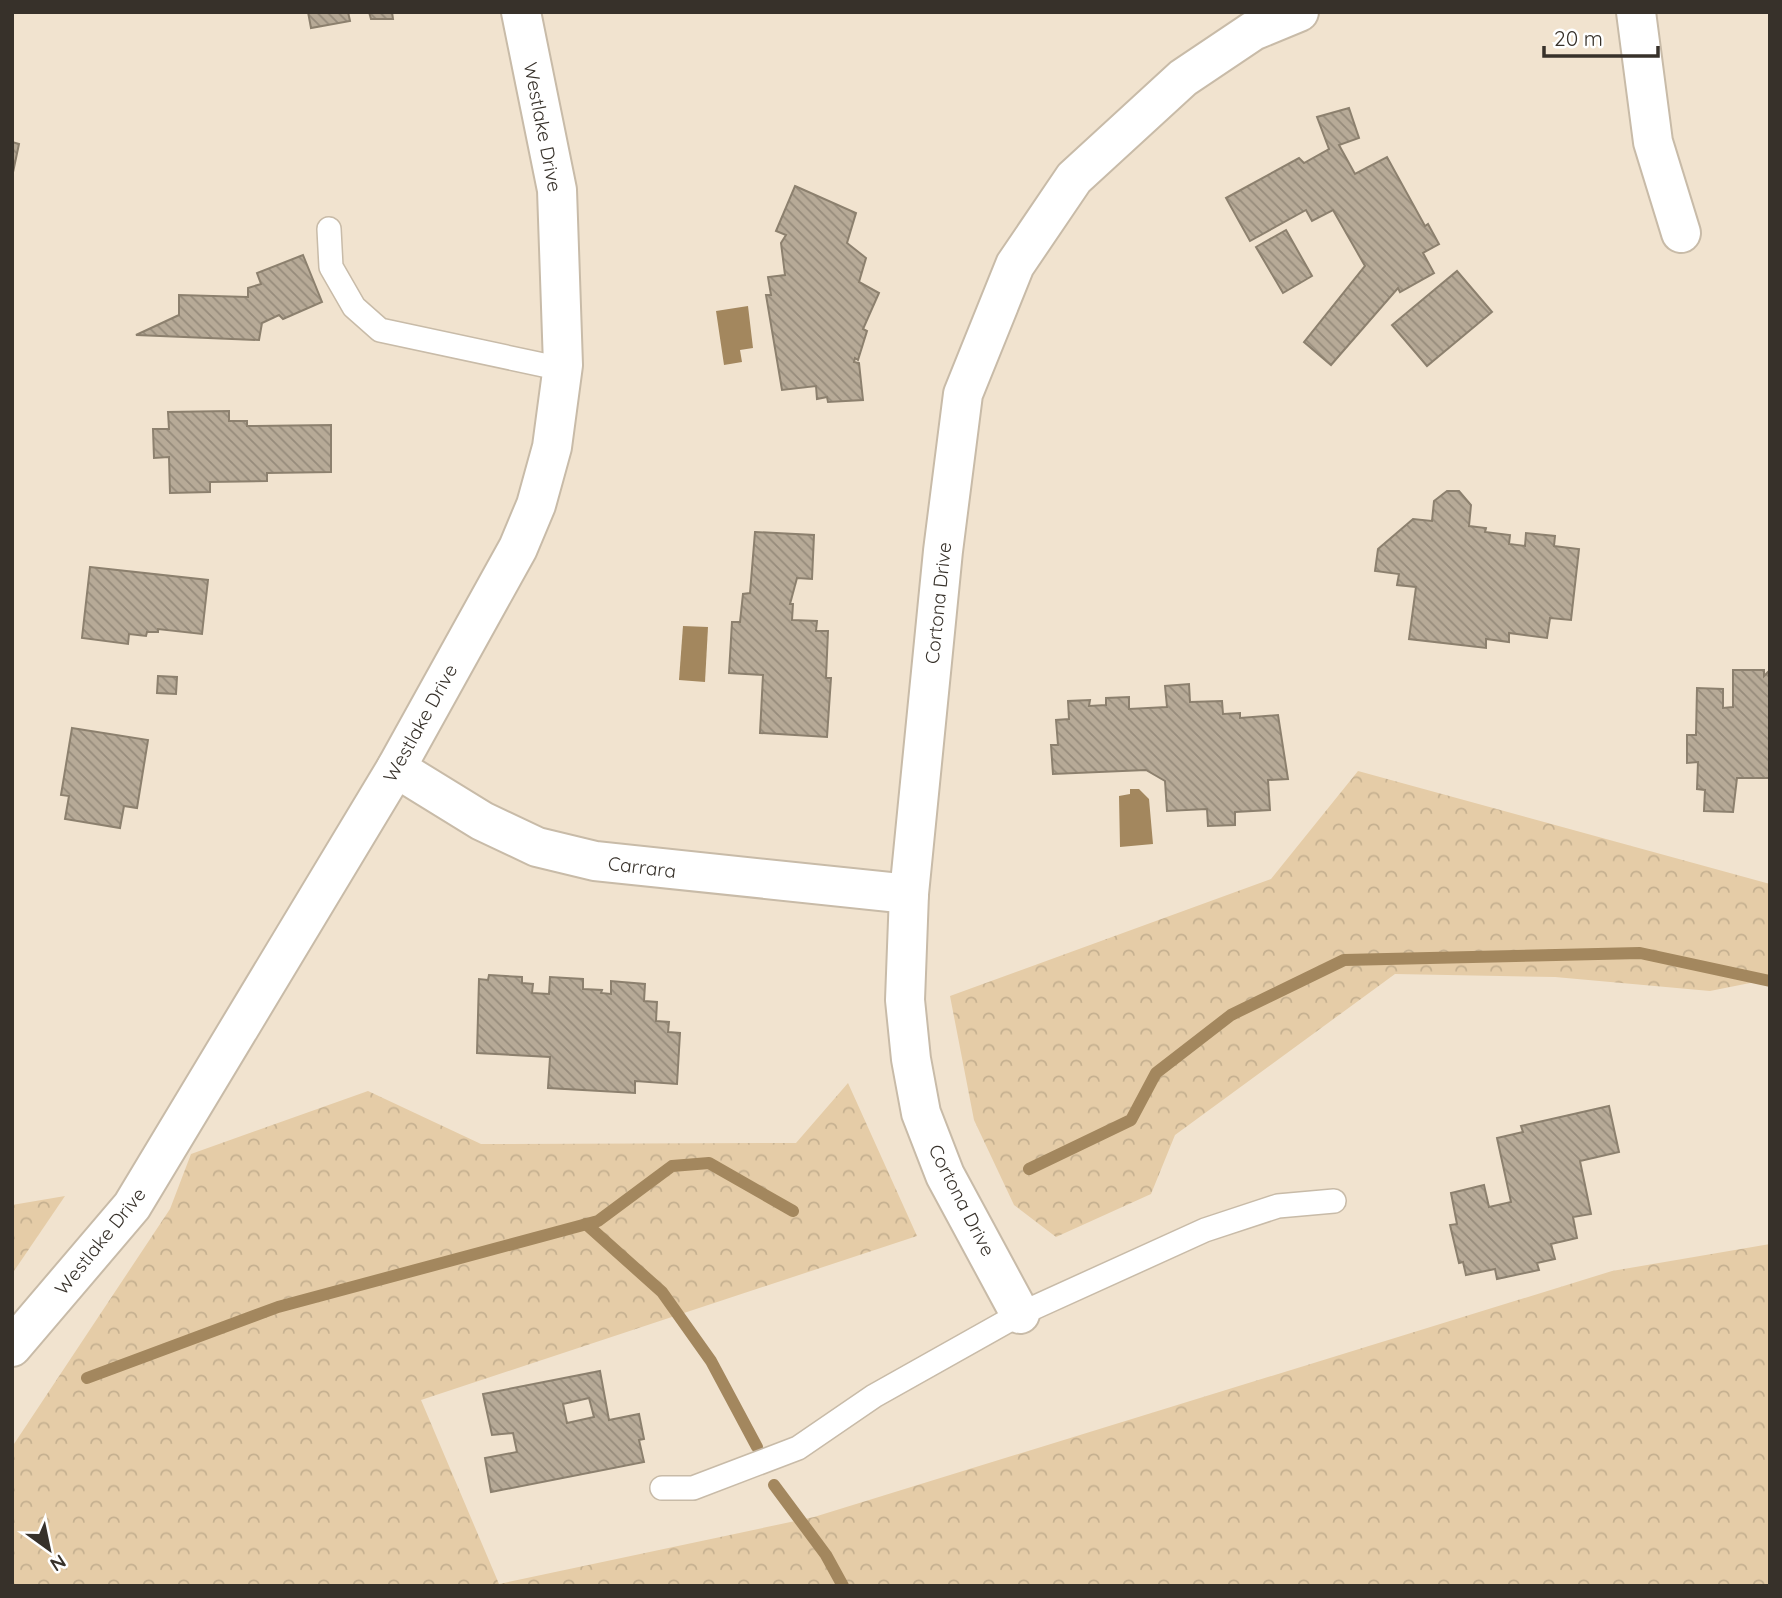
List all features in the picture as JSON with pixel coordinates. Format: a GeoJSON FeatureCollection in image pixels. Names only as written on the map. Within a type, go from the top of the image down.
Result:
{"type":"FeatureCollection","features":[{"type":"Feature","properties":{"kind":"street","name":"Westlake Drive"},"geometry":{"type":"LineString","coordinates":[[12,1347],[132,1206],[396,768],[518,548],[536,505],[552,447],[562,369],[557,190],[520,12]]}},
{"type":"Feature","properties":{"kind":"street","name":"Cortona Drive"},"geometry":{"type":"LineString","coordinates":[[1020,1314],[945,1175],[921,1113],[911,1059],[905,1000],[909,894],[943,551],[962,394],[1015,265],[1074,178],[1184,78],[1253,31],[1299,12]]}},
{"type":"Feature","properties":{"kind":"street"},"geometry":{"type":"LineString","coordinates":[[1636,12],[1653,142],[1681,233]]}},
{"type":"Feature","properties":{"kind":"street","name":"Carrara"},"geometry":{"type":"LineString","coordinates":[[396,768],[482,821],[537,847],[595,861],[909,894]]}},
{"type":"Feature","properties":{"kind":"lane"},"geometry":{"type":"LineString","coordinates":[[329,229],[331,267],[354,307],[380,330],[562,369]]}},
{"type":"Feature","properties":{"kind":"lane"},"geometry":{"type":"LineString","coordinates":[[662,1488],[693,1488],[798,1448],[874,1396],[1020,1314],[1205,1230],[1278,1206],[1334,1201]]}},
{"type":"Feature","properties":{"kind":"green space"},"geometry":{"type":"Polygon","coordinates":[[[1358,771],[1770,884],[1770,979],[1710,991],[1555,977],[1395,974],[1175,1135],[1151,1194],[1056,1237],[1014,1205],[974,1120],[950,996],[1271,879],[1358,771]]]}},
{"type":"Feature","properties":{"kind":"green space"},"geometry":{"type":"Polygon","coordinates":[[[848,1083],[917,1236],[421,1400],[499,1584],[814,1517],[1612,1271],[1770,1244],[1770,1586],[12,1586],[12,1447],[170,1209],[191,1154],[368,1091],[481,1144],[796,1143],[848,1083]]]}},
{"type":"Feature","properties":{"kind":"green space"},"geometry":{"type":"Polygon","coordinates":[[[65,1196],[12,1274],[12,1205],[65,1196]]]}},
{"type":"Feature","properties":{"kind":"shaded area"},"geometry":{"type":"Polygon","coordinates":[[[748,306],[753,348],[740,350],[742,362],[724,365],[716,311],[748,306]]]}},
{"type":"Feature","properties":{"kind":"shaded area"},"geometry":{"type":"Polygon","coordinates":[[[683,626],[708,627],[705,682],[679,680],[683,626]]]}},
{"type":"Feature","properties":{"kind":"shaded area"},"geometry":{"type":"Polygon","coordinates":[[[1130,789],[1139,789],[1149,799],[1153,844],[1120,847],[1119,796],[1130,794],[1130,789]]]}},
{"type":"Feature","properties":{"kind":"building"},"geometry":{"type":"Polygon","coordinates":[[[308,12],[348,12],[350,21],[311,28],[308,12]]]}},
{"type":"Feature","properties":{"kind":"building"},"geometry":{"type":"Polygon","coordinates":[[[369,12],[392,12],[393,19],[371,19],[369,12]]]}},
{"type":"Feature","properties":{"kind":"building"},"geometry":{"type":"Polygon","coordinates":[[[1349,108],[1359,138],[1339,145],[1355,174],[1387,157],[1425,226],[1428,224],[1439,244],[1423,253],[1434,273],[1400,292],[1398,288],[1331,365],[1304,342],[1365,266],[1333,210],[1312,221],[1306,210],[1250,241],[1226,198],[1299,158],[1304,163],[1329,149],[1317,117],[1349,108]]]}},
{"type":"Feature","properties":{"kind":"building"},"geometry":{"type":"Polygon","coordinates":[[[12,142],[19,144],[12,177],[12,142]]]}},
{"type":"Feature","properties":{"kind":"building"},"geometry":{"type":"Polygon","coordinates":[[[795,186],[856,213],[847,243],[866,258],[859,282],[879,293],[863,329],[867,331],[858,360],[855,358],[854,362],[859,363],[863,400],[828,402],[827,397],[817,399],[816,386],[782,390],[766,295],[771,295],[768,277],[785,275],[781,243],[786,235],[776,231],[795,186]]]}},
{"type":"Feature","properties":{"kind":"building"},"geometry":{"type":"Polygon","coordinates":[[[1286,230],[1312,276],[1283,293],[1256,247],[1286,230]]]}},
{"type":"Feature","properties":{"kind":"building"},"geometry":{"type":"Polygon","coordinates":[[[303,255],[322,302],[283,319],[279,315],[262,323],[259,340],[136,335],[179,315],[179,295],[248,297],[248,288],[261,284],[257,273],[303,255]]]}},
{"type":"Feature","properties":{"kind":"building"},"geometry":{"type":"Polygon","coordinates":[[[1457,271],[1492,312],[1427,366],[1392,325],[1457,271]]]}},
{"type":"Feature","properties":{"kind":"building"},"geometry":{"type":"Polygon","coordinates":[[[229,411],[229,421],[247,421],[247,426],[331,425],[331,472],[267,473],[267,481],[210,482],[210,492],[170,493],[169,457],[154,458],[153,429],[169,429],[168,412],[229,411]]]}},
{"type":"Feature","properties":{"kind":"building"},"geometry":{"type":"Polygon","coordinates":[[[1447,491],[1459,491],[1471,505],[1469,526],[1486,528],[1485,532],[1510,535],[1509,544],[1525,546],[1526,533],[1555,536],[1554,546],[1579,549],[1571,620],[1550,618],[1547,638],[1509,633],[1509,642],[1486,639],[1486,648],[1409,639],[1416,587],[1397,585],[1399,574],[1375,571],[1378,549],[1413,519],[1432,521],[1434,501],[1447,491]]]}},
{"type":"Feature","properties":{"kind":"building"},"geometry":{"type":"Polygon","coordinates":[[[755,532],[814,535],[812,579],[797,578],[790,604],[793,604],[792,620],[817,621],[816,631],[828,631],[826,678],[831,678],[827,737],[760,733],[763,675],[729,673],[732,622],[740,622],[743,594],[750,593],[755,532]]]}},
{"type":"Feature","properties":{"kind":"building"},"geometry":{"type":"Polygon","coordinates":[[[90,567],[208,580],[202,634],[158,629],[158,632],[147,632],[146,636],[129,634],[128,644],[82,638],[90,567]]]}},
{"type":"Feature","properties":{"kind":"building"},"geometry":{"type":"Polygon","coordinates":[[[1733,670],[1764,670],[1764,676],[1770,670],[1770,862],[1769,778],[1737,778],[1733,812],[1704,811],[1705,790],[1697,789],[1698,762],[1687,763],[1687,735],[1696,735],[1697,688],[1723,689],[1723,708],[1733,707],[1733,670]]]}},
{"type":"Feature","properties":{"kind":"building"},"geometry":{"type":"Polygon","coordinates":[[[158,676],[177,677],[176,694],[157,693],[158,676]]]}},
{"type":"Feature","properties":{"kind":"building"},"geometry":{"type":"Polygon","coordinates":[[[1189,684],[1190,702],[1222,701],[1223,714],[1240,713],[1240,718],[1278,715],[1288,779],[1268,780],[1270,810],[1235,812],[1235,825],[1208,826],[1207,809],[1167,811],[1165,781],[1146,770],[1053,774],[1051,745],[1058,745],[1056,720],[1069,719],[1068,701],[1090,700],[1089,706],[1106,705],[1106,698],[1129,697],[1129,709],[1167,707],[1165,686],[1189,684]]]}},
{"type":"Feature","properties":{"kind":"building"},"geometry":{"type":"Polygon","coordinates":[[[72,728],[148,740],[137,808],[124,806],[120,828],[65,819],[69,796],[61,795],[72,728]]]}},
{"type":"Feature","properties":{"kind":"building"},"geometry":{"type":"Polygon","coordinates":[[[489,975],[522,977],[522,983],[533,984],[532,993],[549,994],[550,977],[583,979],[583,989],[602,990],[601,993],[611,994],[611,981],[645,984],[644,1001],[657,1002],[656,1021],[669,1022],[668,1032],[680,1033],[677,1084],[635,1081],[635,1093],[548,1088],[550,1057],[477,1053],[479,979],[488,980],[489,975]]]}},
{"type":"Feature","properties":{"kind":"building"},"geometry":{"type":"Polygon","coordinates":[[[1609,1106],[1619,1152],[1580,1161],[1591,1214],[1573,1217],[1577,1238],[1551,1244],[1555,1259],[1537,1263],[1539,1270],[1497,1279],[1495,1269],[1466,1275],[1463,1262],[1459,1263],[1450,1225],[1457,1224],[1451,1193],[1484,1185],[1489,1207],[1511,1202],[1497,1138],[1523,1132],[1521,1126],[1609,1106]]]}},
{"type":"Feature","properties":{"kind":"building"},"geometry":{"type":"Polygon","coordinates":[[[600,1371],[609,1420],[639,1414],[644,1439],[639,1440],[644,1462],[491,1492],[485,1458],[517,1452],[513,1433],[492,1435],[483,1394],[600,1371]],[[589,1398],[563,1404],[567,1423],[594,1417],[589,1398]]]}},
{"type":"Feature","properties":{"kind":"waterway"},"geometry":{"type":"LineString","coordinates":[[1029,1169],[1131,1120],[1156,1073],[1231,1015],[1344,960],[1640,953],[1770,981]]}},
{"type":"Feature","properties":{"kind":"waterway"},"geometry":{"type":"LineString","coordinates":[[87,1378],[278,1307],[598,1221],[672,1166],[709,1163],[793,1211]]}},
{"type":"Feature","properties":{"kind":"waterway"},"geometry":{"type":"LineString","coordinates":[[586,1224],[662,1292],[711,1361],[757,1447]]}},
{"type":"Feature","properties":{"kind":"waterway"},"geometry":{"type":"LineString","coordinates":[[774,1485],[826,1555],[843,1586]]}}]}
